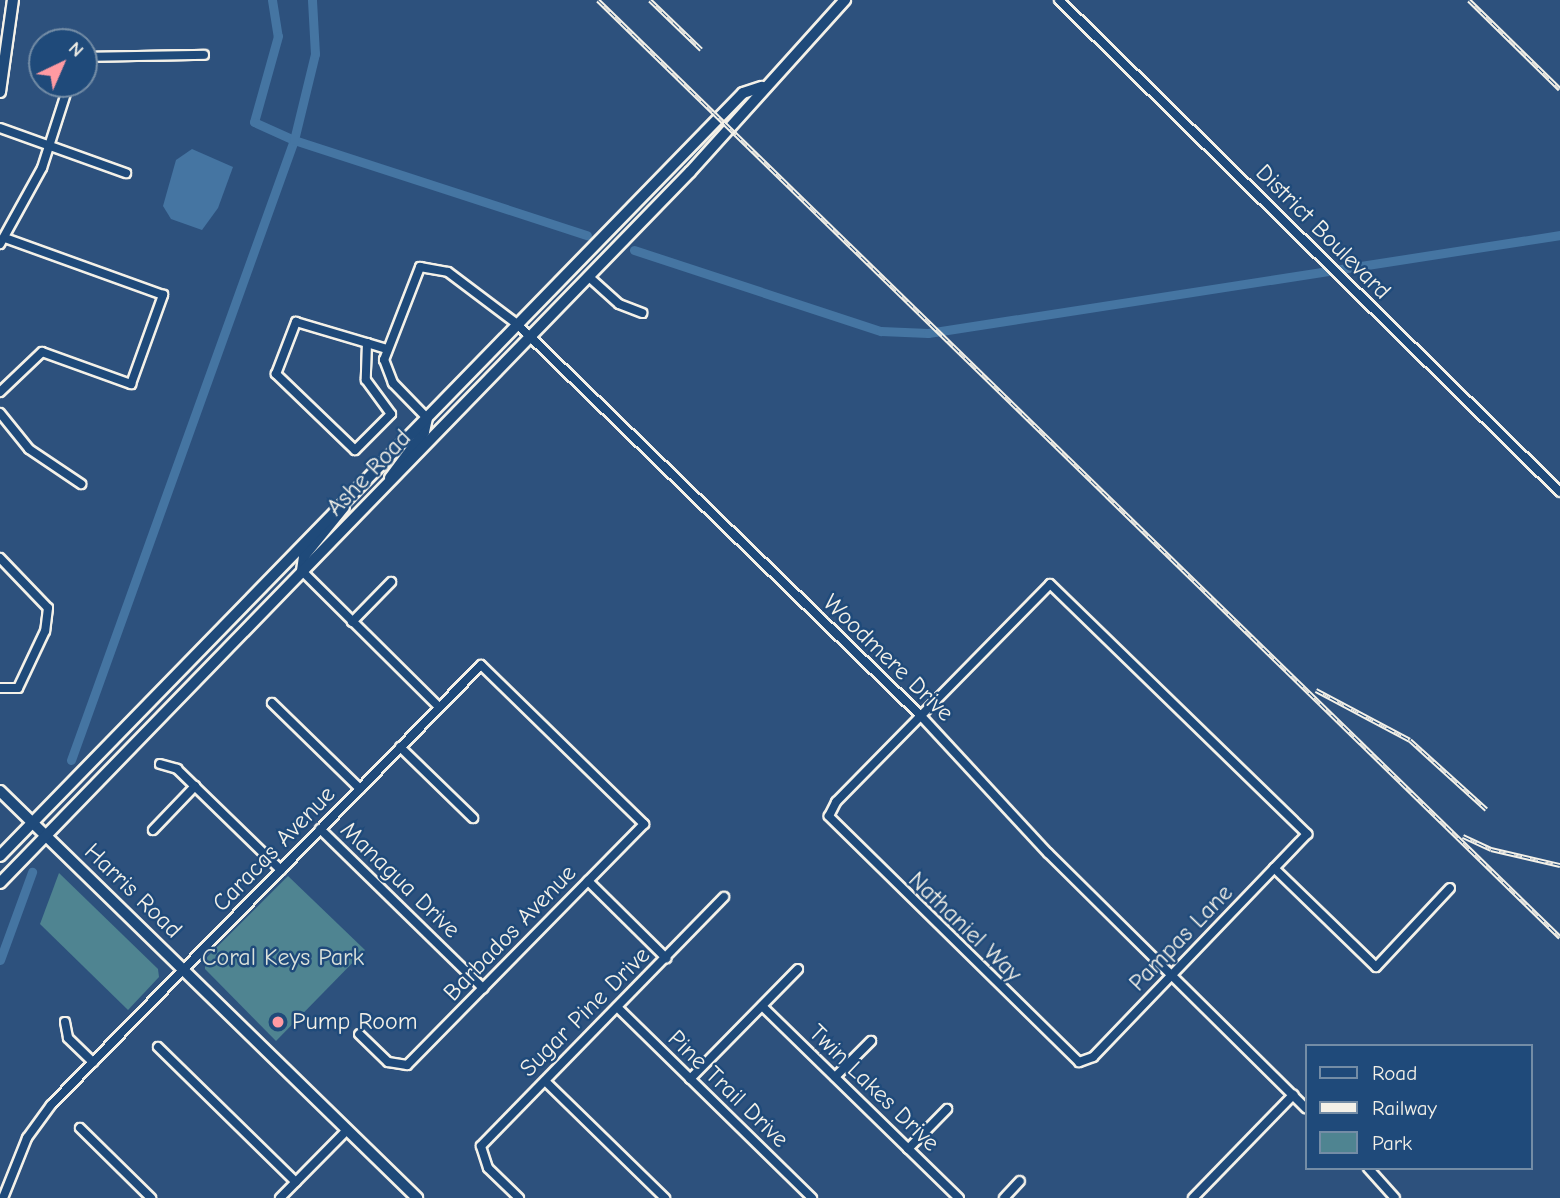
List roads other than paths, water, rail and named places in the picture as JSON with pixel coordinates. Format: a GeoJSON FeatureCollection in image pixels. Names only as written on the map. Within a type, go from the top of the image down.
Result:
{"type":"FeatureCollection","features":[{"type":"Feature","properties":{"kind":"street"},"geometry":{"type":"LineString","coordinates":[[0,92],[13,0]]}},
{"type":"Feature","properties":{"kind":"street","name":"Ashe Road"},"geometry":{"type":"LineString","coordinates":[[0,883],[625,240],[753,105],[762,87],[845,0]]}},
{"type":"Feature","properties":{"kind":"street","name":"District Boulevard"},"geometry":{"type":"LineString","coordinates":[[1059,0],[1560,492]]}},
{"type":"Feature","properties":{"kind":"street"},"geometry":{"type":"LineString","coordinates":[[98,57],[204,55]]}},
{"type":"Feature","properties":{"kind":"street","name":"Ashe Road"},"geometry":{"type":"LineString","coordinates":[[0,856],[743,93],[762,87]]}},
{"type":"Feature","properties":{"kind":"street"},"geometry":{"type":"LineString","coordinates":[[0,392],[42,352],[131,384],[163,295],[2,241],[51,146],[65,98]]}},
{"type":"Feature","properties":{"kind":"street"},"geometry":{"type":"LineString","coordinates":[[0,128],[126,173]]}},
{"type":"Feature","properties":{"kind":"street","name":"Woodmere Drive"},"geometry":{"type":"LineString","coordinates":[[387,349],[420,267],[448,272],[517,324],[920,715],[1048,853],[1304,1106]]}},
{"type":"Feature","properties":{"kind":"street"},"geometry":{"type":"LineString","coordinates":[[589,276],[619,304],[642,313]]}},
{"type":"Feature","properties":{"kind":"street"},"geometry":{"type":"LineString","coordinates":[[367,343],[366,380],[391,414],[355,450],[276,374],[296,321],[387,349],[387,373],[427,418],[424,432],[395,466],[387,485]]}},
{"type":"Feature","properties":{"kind":"street"},"geometry":{"type":"LineString","coordinates":[[0,413],[43,462],[81,484]]}},
{"type":"Feature","properties":{"kind":"street"},"geometry":{"type":"LineString","coordinates":[[349,497],[341,514],[304,556],[302,571],[439,707]]}},
{"type":"Feature","properties":{"kind":"street"},"geometry":{"type":"LineString","coordinates":[[0,558],[36,592],[48,608],[45,631],[18,688],[0,688]]}},
{"type":"Feature","properties":{"kind":"street"},"geometry":{"type":"LineString","coordinates":[[352,622],[391,582]]}},
{"type":"Feature","properties":{"kind":"street","name":"Pampas Lane"},"geometry":{"type":"LineString","coordinates":[[920,715],[1050,584],[1307,834],[1093,1057],[1079,1062]]}},
{"type":"Feature","properties":{"kind":"street","name":"Caracas Avenue"},"geometry":{"type":"LineString","coordinates":[[3,1198],[38,1121],[481,665],[644,824]]}},
{"type":"Feature","properties":{"kind":"street"},"geometry":{"type":"LineString","coordinates":[[272,703],[360,789]]}},
{"type":"Feature","properties":{"kind":"street","name":"Nathaniel Way"},"geometry":{"type":"LineString","coordinates":[[920,715],[829,816],[1079,1062]]}},
{"type":"Feature","properties":{"kind":"street"},"geometry":{"type":"LineString","coordinates":[[400,747],[473,818]]}},
{"type":"Feature","properties":{"kind":"street"},"geometry":{"type":"LineString","coordinates":[[160,764],[177,769],[281,870]]}},
{"type":"Feature","properties":{"kind":"street"},"geometry":{"type":"LineString","coordinates":[[153,830],[195,786]]}},
{"type":"Feature","properties":{"kind":"street","name":"Harris Road"},"geometry":{"type":"LineString","coordinates":[[0,791],[417,1198]]}},
{"type":"Feature","properties":{"kind":"street","name":"Barbados Avenue"},"geometry":{"type":"LineString","coordinates":[[359,1034],[388,1062],[401,1066],[483,988],[644,824]]}},
{"type":"Feature","properties":{"kind":"street","name":"Managua Drive"},"geometry":{"type":"LineString","coordinates":[[320,829],[483,988]]}},
{"type":"Feature","properties":{"kind":"street"},"geometry":{"type":"LineString","coordinates":[[1274,869],[1376,967],[1450,888]]}},
{"type":"Feature","properties":{"kind":"street"},"geometry":{"type":"LineString","coordinates":[[588,881],[666,958]]}},
{"type":"Feature","properties":{"kind":"street","name":"Sugar Pine Drive"},"geometry":{"type":"LineString","coordinates":[[519,1198],[481,1156],[489,1136],[724,897]]}},
{"type":"Feature","properties":{"kind":"street"},"geometry":{"type":"LineString","coordinates":[[690,1079],[798,969]]}},
{"type":"Feature","properties":{"kind":"street","name":"Twin Lakes Drive"},"geometry":{"type":"LineString","coordinates":[[762,1006],[959,1198]]}},
{"type":"Feature","properties":{"kind":"street","name":"Pine Trail Drive"},"geometry":{"type":"LineString","coordinates":[[617,1007],[812,1198]]}},
{"type":"Feature","properties":{"kind":"street"},"geometry":{"type":"LineString","coordinates":[[65,1022],[68,1038],[93,1062]]}},
{"type":"Feature","properties":{"kind":"street"},"geometry":{"type":"LineString","coordinates":[[835,1077],[871,1041]]}},
{"type":"Feature","properties":{"kind":"street"},"geometry":{"type":"LineString","coordinates":[[158,1047],[296,1182]]}},
{"type":"Feature","properties":{"kind":"street"},"geometry":{"type":"LineString","coordinates":[[545,1081],[665,1198]]}},
{"type":"Feature","properties":{"kind":"street"},"geometry":{"type":"LineString","coordinates":[[1193,1198],[1293,1095]]}},
{"type":"Feature","properties":{"kind":"street"},"geometry":{"type":"LineString","coordinates":[[908,1149],[947,1110]]}},
{"type":"Feature","properties":{"kind":"street"},"geometry":{"type":"LineString","coordinates":[[79,1128],[151,1198]]}},
{"type":"Feature","properties":{"kind":"street"},"geometry":{"type":"LineString","coordinates":[[280,1198],[347,1130]]}},
{"type":"Feature","properties":{"kind":"street"},"geometry":{"type":"LineString","coordinates":[[1369,1170],[1395,1198]]}},
{"type":"Feature","properties":{"kind":"street"},"geometry":{"type":"LineString","coordinates":[[1004,1198],[1020,1181]]}},
{"type":"Feature","properties":{"kind":"water"},"geometry":{"type":"Polygon","coordinates":[[[192,149],[233,167],[218,208],[202,230],[171,219],[163,206],[176,160],[192,149]]]}},
{"type":"Feature","properties":{"kind":"waterway"},"geometry":{"type":"LineString","coordinates":[[272,0],[278,36],[254,122],[294,140],[587,235]]}},
{"type":"Feature","properties":{"kind":"waterway"},"geometry":{"type":"LineString","coordinates":[[71,760],[294,140],[315,54],[312,0]]}},
{"type":"Feature","properties":{"kind":"waterway"},"geometry":{"type":"LineString","coordinates":[[634,250],[881,331],[928,333],[1560,235]]}},
{"type":"Feature","properties":{"kind":"waterway"},"geometry":{"type":"LineString","coordinates":[[0,960],[32,872]]}},
{"type":"Feature","properties":{"kind":"railway"},"geometry":{"type":"LineString","coordinates":[[598,0],[1560,937]]}},
{"type":"Feature","properties":{"kind":"railway"},"geometry":{"type":"LineString","coordinates":[[650,0],[701,49]]}},
{"type":"Feature","properties":{"kind":"railway"},"geometry":{"type":"LineString","coordinates":[[1469,0],[1560,89]]}},
{"type":"Feature","properties":{"kind":"railway"},"geometry":{"type":"LineString","coordinates":[[1316,690],[1410,740],[1486,809]]}},
{"type":"Feature","properties":{"kind":"railway"},"geometry":{"type":"LineString","coordinates":[[1463,836],[1491,849],[1560,865]]}},
{"type":"Feature","properties":{"kind":"place","name":"Pump Room"},"geometry":{"type":"Point","coordinates":[278,1022]}},
{"type":"Feature","properties":{"kind":"park label","name":"Coral Keys Park"},"geometry":{"type":"Point","coordinates":[283,958]}}]}
